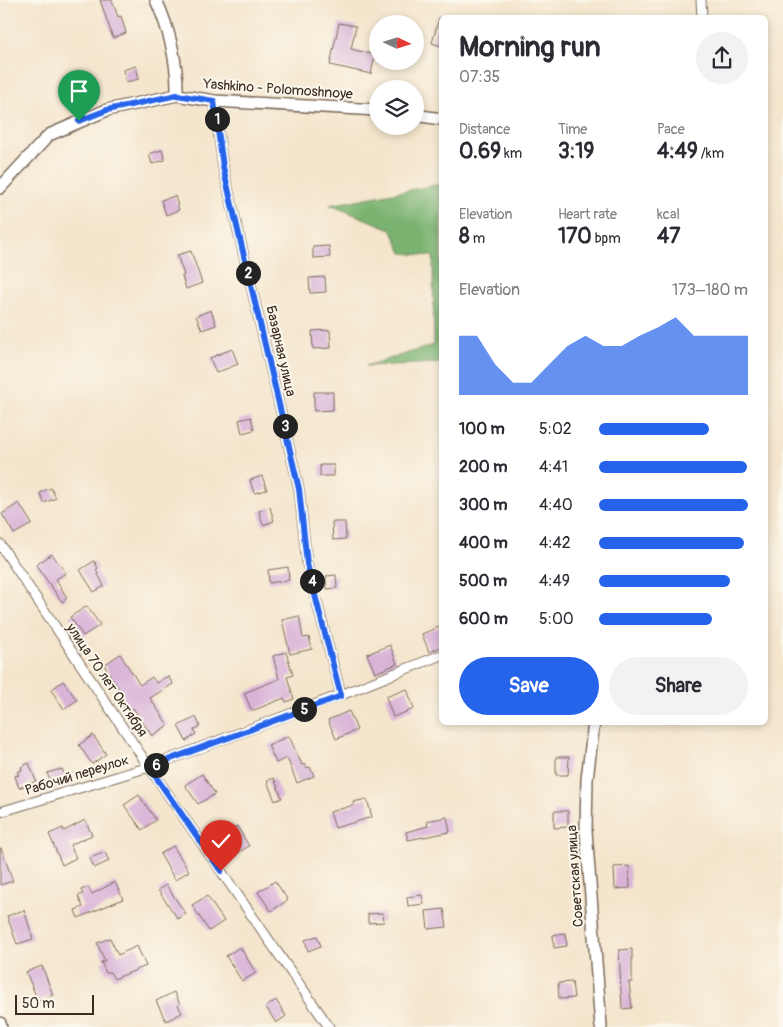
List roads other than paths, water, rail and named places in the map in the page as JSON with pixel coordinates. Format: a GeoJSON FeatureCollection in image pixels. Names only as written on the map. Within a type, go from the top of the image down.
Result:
{"type":"FeatureCollection","features":[{"type":"Feature","properties":{"kind":"street"},"geometry":{"type":"LineString","coordinates":[[0,188],[49,135],[107,110],[177,95],[178,82],[173,56],[163,15],[156,0]]}},
{"type":"Feature","properties":{"kind":"street"},"geometry":{"type":"LineString","coordinates":[[701,0],[702,15]]}},
{"type":"Feature","properties":{"kind":"street","name":"Yashkino - Polomoshnoye"},"geometry":{"type":"LineString","coordinates":[[177,95],[214,101],[369,110]]}},
{"type":"Feature","properties":{"kind":"street","name":"Базарная улица"},"geometry":{"type":"LineString","coordinates":[[214,101],[223,167],[299,489],[307,564],[341,696]]}},
{"type":"Feature","properties":{"kind":"street"},"geometry":{"type":"LineString","coordinates":[[424,116],[439,119]]}},
{"type":"Feature","properties":{"kind":"street","name":"улица 70 лет Октября"},"geometry":{"type":"LineString","coordinates":[[0,544],[149,767],[329,1027]]}},
{"type":"Feature","properties":{"kind":"street","name":"Рабочий переулок"},"geometry":{"type":"LineString","coordinates":[[0,812],[149,767],[341,696],[439,656]]}},
{"type":"Feature","properties":{"kind":"street","name":"Советская улица"},"geometry":{"type":"LineString","coordinates":[[594,725],[587,779],[586,832],[601,1027]]}},
{"type":"Feature","properties":{"kind":"street"},"geometry":{"type":"LineString","coordinates":[[0,1023],[1,1027]]}}]}
